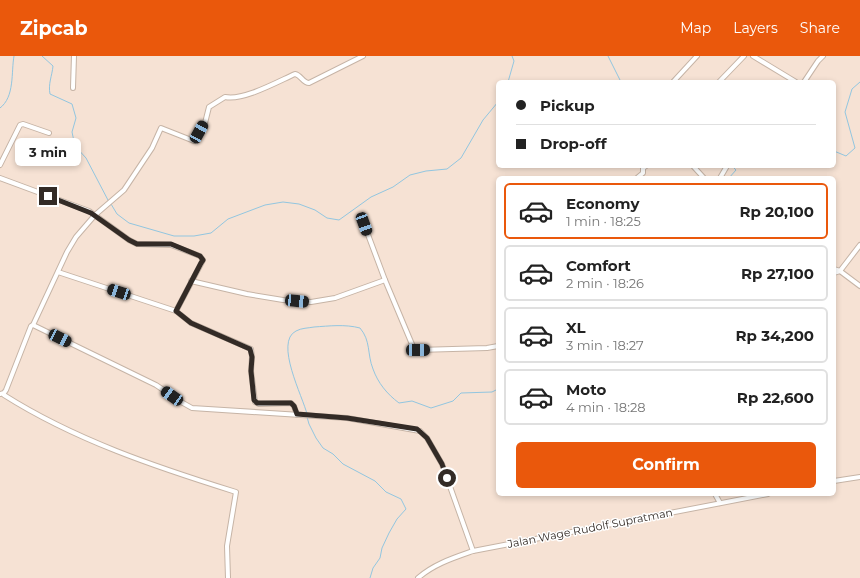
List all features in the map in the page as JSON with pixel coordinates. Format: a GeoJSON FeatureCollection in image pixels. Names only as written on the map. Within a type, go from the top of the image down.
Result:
{"type":"FeatureCollection","features":[{"type":"Feature","properties":{"kind":"street"},"geometry":{"type":"LineString","coordinates":[[74,56],[74,88]]}},
{"type":"Feature","properties":{"kind":"street"},"geometry":{"type":"LineString","coordinates":[[228,578],[228,546],[236,492],[120,452],[74,433],[30,412],[2,395],[6,390],[31,326],[33,325],[67,252],[76,237],[95,215],[122,192],[137,172],[153,146],[160,128],[194,141],[205,123],[209,107],[225,97],[230,98],[258,91],[294,74],[298,75],[309,83],[363,56]]}},
{"type":"Feature","properties":{"kind":"street"},"geometry":{"type":"LineString","coordinates":[[675,80],[697,56]]}},
{"type":"Feature","properties":{"kind":"street"},"geometry":{"type":"LineString","coordinates":[[721,80],[744,56]]}},
{"type":"Feature","properties":{"kind":"street"},"geometry":{"type":"LineString","coordinates":[[753,56],[793,80]]}},
{"type":"Feature","properties":{"kind":"street"},"geometry":{"type":"LineString","coordinates":[[805,80],[823,56]]}},
{"type":"Feature","properties":{"kind":"street"},"geometry":{"type":"LineString","coordinates":[[0,165],[20,125],[23,124],[49,133]]}},
{"type":"Feature","properties":{"kind":"street"},"geometry":{"type":"LineString","coordinates":[[695,168],[702,176]]}},
{"type":"Feature","properties":{"kind":"street"},"geometry":{"type":"LineString","coordinates":[[0,178],[88,211],[120,235],[137,244],[167,244],[200,256],[203,260],[176,311]]}},
{"type":"Feature","properties":{"kind":"street"},"geometry":{"type":"LineString","coordinates":[[364,224],[385,280],[414,348],[418,350],[487,348],[496,346]]}},
{"type":"Feature","properties":{"kind":"street"},"geometry":{"type":"LineString","coordinates":[[836,272],[840,271],[860,245]]}},
{"type":"Feature","properties":{"kind":"street"},"geometry":{"type":"LineString","coordinates":[[836,270],[860,286]]}},
{"type":"Feature","properties":{"kind":"street"},"geometry":{"type":"LineString","coordinates":[[58,272],[176,311],[191,323],[250,349],[252,357],[251,371],[255,402],[259,404],[291,403],[299,415]]}},
{"type":"Feature","properties":{"kind":"street"},"geometry":{"type":"LineString","coordinates":[[192,281],[247,294],[283,300],[311,302],[335,298],[385,280]]}},
{"type":"Feature","properties":{"kind":"street"},"geometry":{"type":"LineString","coordinates":[[33,325],[156,385],[192,408],[347,418],[420,431],[427,438],[442,464],[473,551]]}},
{"type":"Feature","properties":{"kind":"street"},"geometry":{"type":"LineString","coordinates":[[836,481],[860,477]]}},
{"type":"Feature","properties":{"kind":"street"},"geometry":{"type":"LineString","coordinates":[[716,496],[720,503]]}},
{"type":"Feature","properties":{"kind":"street","name":"Jalan Wage Rudolf Supratman"},"geometry":{"type":"LineString","coordinates":[[418,578],[435,566],[473,551],[757,496]]}},
{"type":"Feature","properties":{"kind":"waterway"},"geometry":{"type":"LineString","coordinates":[[0,108],[5,103],[12,84],[14,56]]}},
{"type":"Feature","properties":{"kind":"waterway"},"geometry":{"type":"LineString","coordinates":[[42,56],[53,66],[50,94],[72,104],[76,118],[72,132],[75,146],[86,158],[109,202]]}},
{"type":"Feature","properties":{"kind":"waterway"},"geometry":{"type":"LineString","coordinates":[[509,80],[514,61],[512,56]]}},
{"type":"Feature","properties":{"kind":"waterway"},"geometry":{"type":"LineString","coordinates":[[608,56],[620,80]]}},
{"type":"Feature","properties":{"kind":"waterway"},"geometry":{"type":"LineString","coordinates":[[836,152],[846,156],[855,148],[845,112],[852,89],[860,82]]}},
{"type":"Feature","properties":{"kind":"waterway"},"geometry":{"type":"LineString","coordinates":[[111,204],[117,214],[129,223],[174,236],[194,236],[211,233],[228,219],[265,205],[283,202],[299,204],[315,210],[327,218],[339,220],[371,197],[393,187],[410,175],[426,171],[447,169],[461,158],[483,120],[496,104]]}},
{"type":"Feature","properties":{"kind":"waterway"},"geometry":{"type":"LineString","coordinates":[[731,176],[736,170],[734,168]]}},
{"type":"Feature","properties":{"kind":"waterway"},"geometry":{"type":"LineString","coordinates":[[307,414],[292,370],[288,346],[290,337],[296,331],[314,327],[343,326],[360,328],[366,338],[371,363],[377,379],[387,392],[399,403],[412,401],[431,408],[453,401],[461,393],[492,392],[496,390]]}},
{"type":"Feature","properties":{"kind":"waterway"},"geometry":{"type":"LineString","coordinates":[[307,417],[316,438],[323,448],[333,454],[343,464],[375,481],[386,492],[401,499],[406,509],[397,519],[389,533],[382,548],[380,558],[373,568],[370,578]]}},
{"type":"Feature","properties":{"kind":"route"},"geometry":{"type":"LineString","coordinates":[[48,196],[95,215],[120,235],[137,244],[171,244],[200,256],[203,260],[176,311],[186,320],[202,329],[252,351],[251,371],[255,402],[259,404],[291,403],[297,414],[347,418],[417,429],[427,438],[442,464],[447,478]]}}]}
